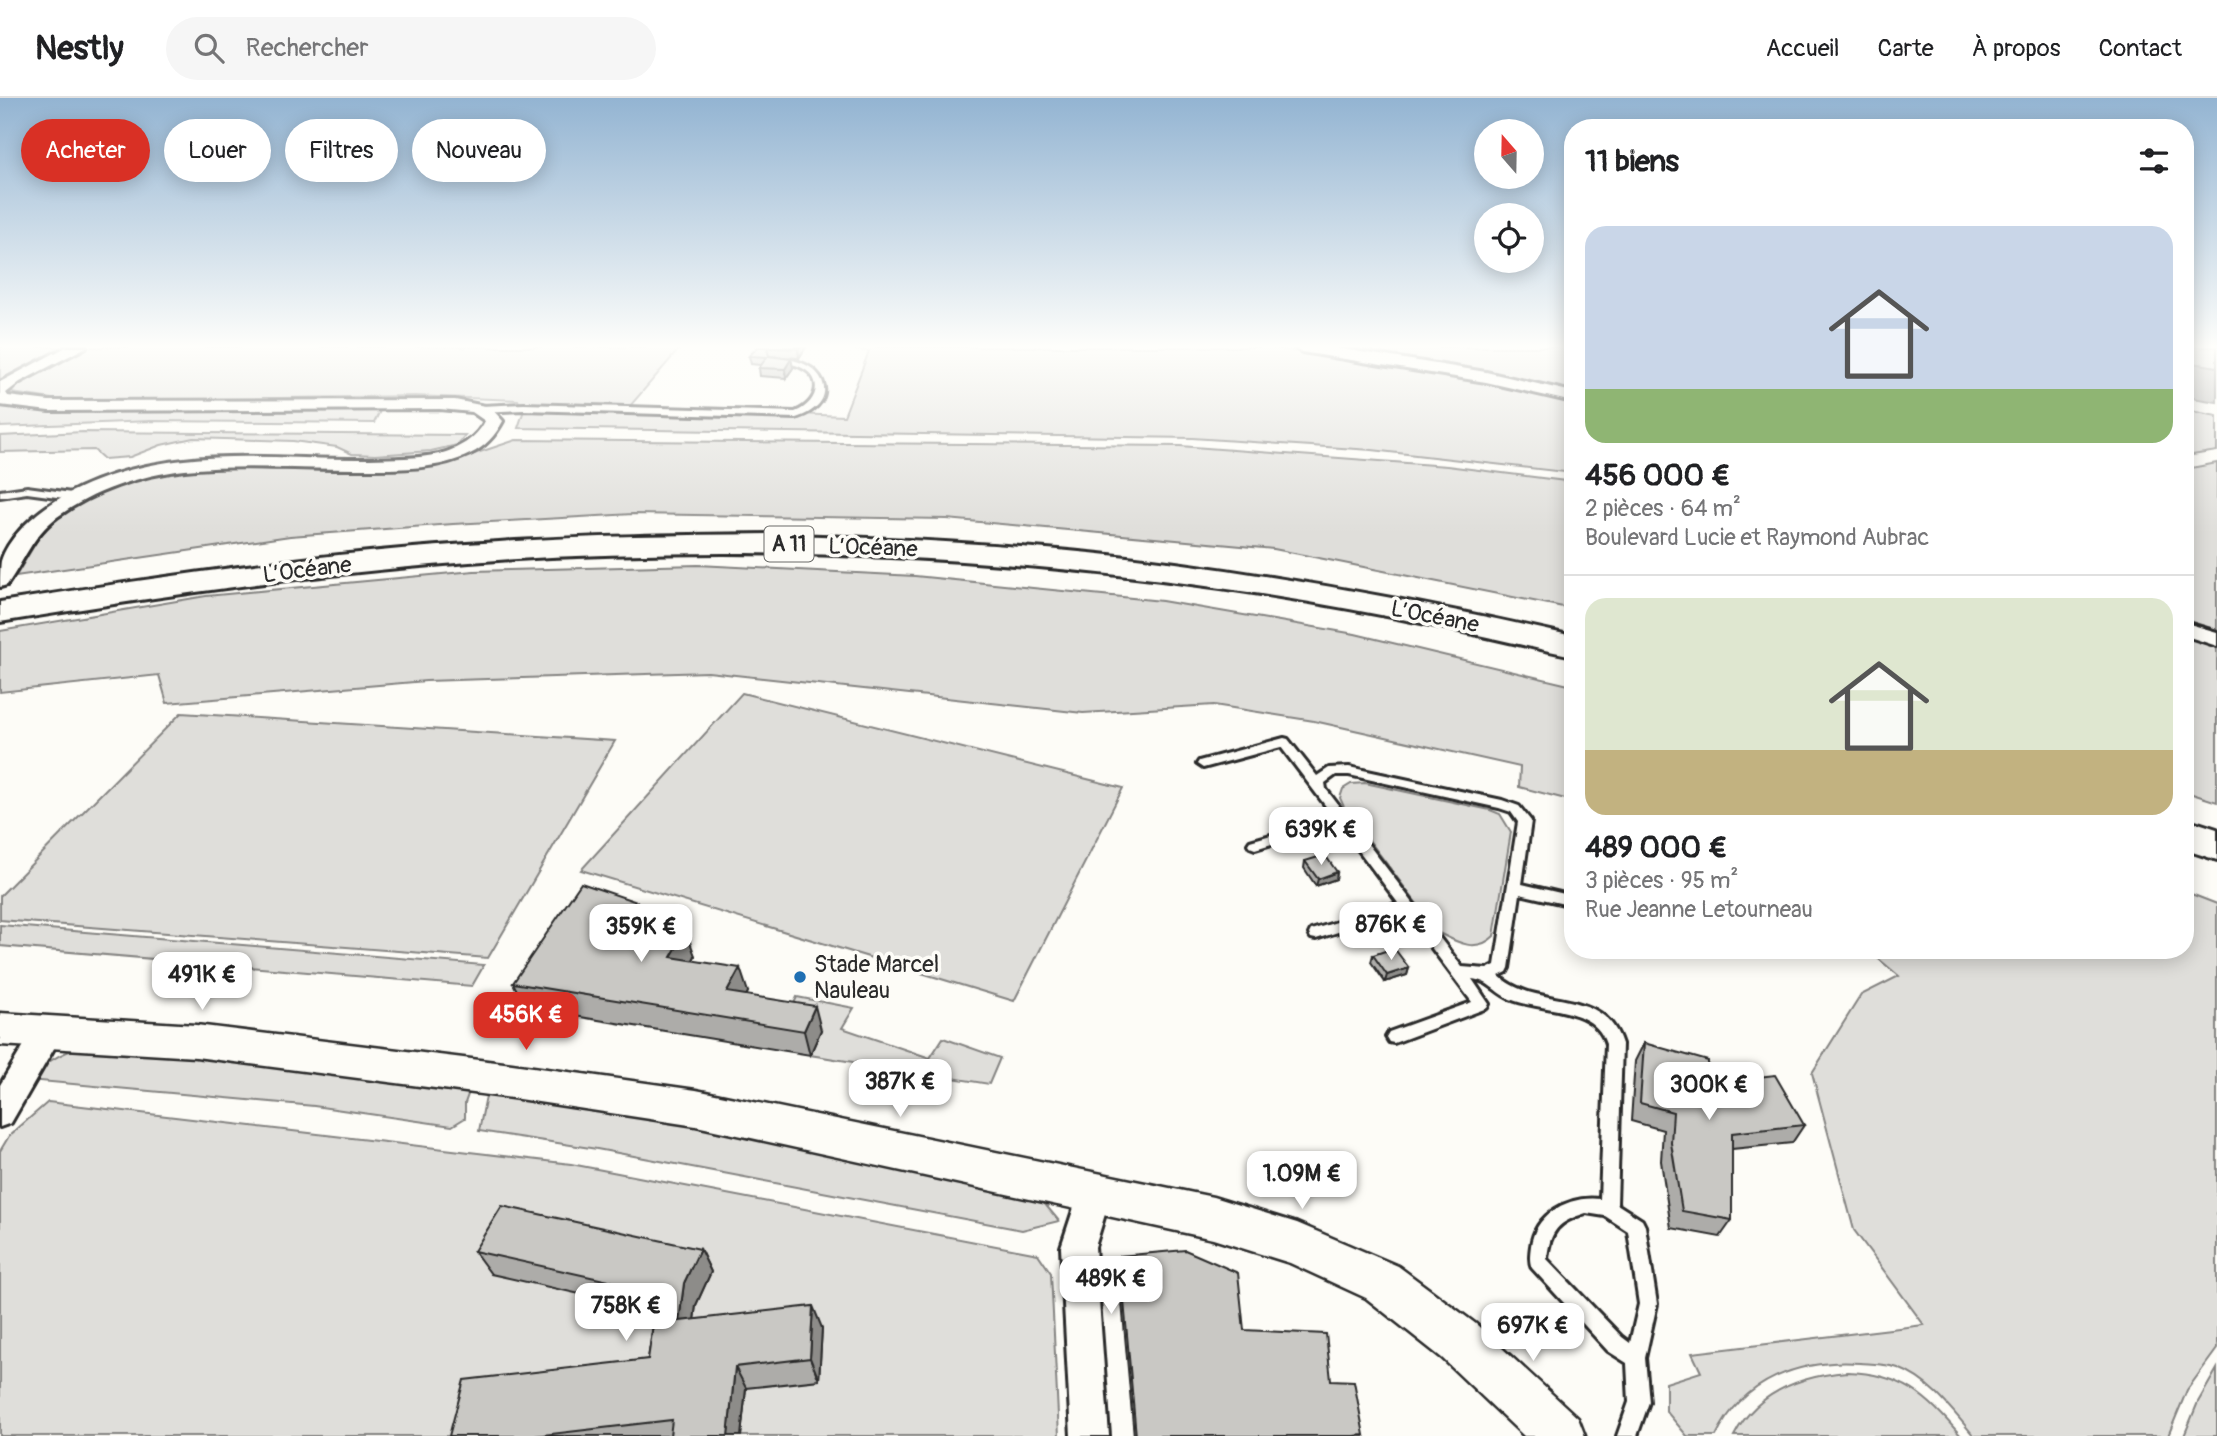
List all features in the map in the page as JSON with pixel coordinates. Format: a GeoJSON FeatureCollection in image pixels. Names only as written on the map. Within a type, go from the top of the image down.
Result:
{"type":"FeatureCollection","features":[{"type":"Feature","properties":{"kind":"highway","name":"L’Océane"},"geometry":{"type":"LineString","coordinates":[[0,594],[247,559],[448,539],[619,530],[793,528],[997,538],[1209,560],[1378,587],[1564,625]]}},
{"type":"Feature","properties":{"kind":"highway","name":"L’Océane"},"geometry":{"type":"LineString","coordinates":[[0,612],[253,575],[430,556],[651,544],[820,545],[975,552],[1167,571],[1366,602],[1564,644]]}},
{"type":"Feature","properties":{"kind":"highway"},"geometry":{"type":"LineString","coordinates":[[2194,814],[2217,822]]}},
{"type":"Feature","properties":{"kind":"highway"},"geometry":{"type":"LineString","coordinates":[[2194,837],[2217,845]]}},
{"type":"Feature","properties":{"kind":"street"},"geometry":{"type":"LineString","coordinates":[[4,573],[33,527],[59,507],[128,477],[183,466],[364,464],[435,460],[452,456],[483,439],[494,421],[490,414],[482,409]]}},
{"type":"Feature","properties":{"kind":"street"},"geometry":{"type":"LineString","coordinates":[[2194,632],[2217,639]]}},
{"type":"Feature","properties":{"kind":"street"},"geometry":{"type":"LineString","coordinates":[[0,1029],[196,1041],[512,1081],[696,1108],[1095,1191],[1213,1219],[1297,1244],[1382,1282],[1459,1341],[1560,1436]]}},
{"type":"Feature","properties":{"kind":"street"},"geometry":{"type":"LineString","coordinates":[[0,1113],[49,1031]]}},
{"type":"Feature","properties":{"kind":"street"},"geometry":{"type":"LineString","coordinates":[[1090,1436],[1078,1247],[1095,1191]]}},
{"type":"Feature","properties":{"kind":"lane"},"geometry":{"type":"LineString","coordinates":[[607,409],[796,415],[809,409]]}},
{"type":"Feature","properties":{"kind":"lane"},"geometry":{"type":"LineString","coordinates":[[0,494],[27,490],[79,497]]}},
{"type":"Feature","properties":{"kind":"lane"},"geometry":{"type":"LineString","coordinates":[[1203,764],[1284,743],[1482,1004],[1394,1037]]}},
{"type":"Feature","properties":{"kind":"lane"},"geometry":{"type":"LineString","coordinates":[[1320,790],[1320,780],[1326,775],[1349,771],[1510,806],[1525,821],[1502,968],[1488,975],[1457,972]]}},
{"type":"Feature","properties":{"kind":"lane"},"geometry":{"type":"LineString","coordinates":[[1255,844],[1342,819]]}},
{"type":"Feature","properties":{"kind":"lane"},"geometry":{"type":"LineString","coordinates":[[1514,887],[1564,899]]}},
{"type":"Feature","properties":{"kind":"lane"},"geometry":{"type":"LineString","coordinates":[[1316,934],[1407,905]]}},
{"type":"Feature","properties":{"kind":"lane"},"geometry":{"type":"LineString","coordinates":[[1488,975],[1498,987],[1510,994],[1588,1013],[1606,1026],[1614,1044],[1608,1208]]}},
{"type":"Feature","properties":{"kind":"lane"},"geometry":{"type":"LineString","coordinates":[[1627,1436],[1639,1402],[1636,1358],[1648,1304],[1636,1226],[1608,1208],[1586,1205],[1561,1213],[1541,1236],[1538,1262],[1615,1344],[1636,1358]]}},
{"type":"Feature","properties":{"kind":"shaded area"},"geometry":{"type":"Polygon","coordinates":[[[0,409],[381,409],[374,423],[151,421],[0,427],[0,409]]]}},
{"type":"Feature","properties":{"kind":"shaded area"},"geometry":{"type":"Polygon","coordinates":[[[522,409],[687,409],[844,416],[847,409],[1564,409],[1564,472],[1372,450],[1192,438],[518,428],[522,409]]]}},
{"type":"Feature","properties":{"kind":"shaded area"},"geometry":{"type":"Polygon","coordinates":[[[2194,412],[2217,416],[2217,451],[2194,455],[2194,412]]]}},
{"type":"Feature","properties":{"kind":"shaded area"},"geometry":{"type":"Polygon","coordinates":[[[83,432],[465,435],[457,445],[431,451],[375,455],[352,454],[337,447],[293,441],[193,438],[161,445],[130,457],[104,459],[94,450],[0,452],[0,436],[83,432]]]}},
{"type":"Feature","properties":{"kind":"shaded area"},"geometry":{"type":"Polygon","coordinates":[[[516,440],[1180,446],[1447,466],[1564,481],[1564,607],[1274,549],[947,519],[633,514],[453,524],[290,536],[16,576],[45,527],[88,497],[145,478],[172,472],[229,467],[275,470],[418,467],[462,458],[516,440]]]}},
{"type":"Feature","properties":{"kind":"shaded area"},"geometry":{"type":"Polygon","coordinates":[[[2217,463],[2217,630],[2194,623],[2194,467],[2217,463]]]}},
{"type":"Feature","properties":{"kind":"shaded area"},"geometry":{"type":"Polygon","coordinates":[[[698,565],[915,576],[1162,601],[1355,634],[1564,684],[1564,799],[1519,787],[1520,767],[1314,721],[1214,705],[1083,713],[708,672],[426,681],[167,703],[159,675],[0,692],[0,631],[206,596],[474,571],[698,565]]]}},
{"type":"Feature","properties":{"kind":"shaded area"},"geometry":{"type":"Polygon","coordinates":[[[2194,639],[2217,646],[2217,802],[2194,795],[2194,639]]]}},
{"type":"Feature","properties":{"kind":"shaded area"},"geometry":{"type":"Polygon","coordinates":[[[742,693],[1123,788],[1014,1001],[581,870],[742,693]]]}},
{"type":"Feature","properties":{"kind":"shaded area"},"geometry":{"type":"Polygon","coordinates":[[[181,713],[615,741],[488,958],[0,920],[0,896],[181,713]]]}},
{"type":"Feature","properties":{"kind":"shaded area"},"geometry":{"type":"Polygon","coordinates":[[[1365,783],[1500,814],[1511,832],[1494,936],[1488,941],[1467,945],[1439,933],[1344,807],[1340,798],[1343,789],[1351,784],[1365,783]]]}},
{"type":"Feature","properties":{"kind":"shaded area"},"geometry":{"type":"Polygon","coordinates":[[[2194,895],[2217,904],[2217,1349],[2187,1390],[2168,1436],[1974,1436],[1931,1388],[1910,1373],[1884,1365],[1860,1363],[1816,1365],[1776,1377],[1742,1400],[1716,1436],[1687,1436],[1666,1411],[1666,1383],[1701,1372],[1692,1353],[1924,1325],[1854,1230],[1812,1073],[1861,995],[1899,976],[1879,959],[2194,959],[2194,895]]]}},
{"type":"Feature","properties":{"kind":"shaded area"},"geometry":{"type":"Polygon","coordinates":[[[0,925],[484,965],[472,986],[0,946],[0,925]]]}},
{"type":"Feature","properties":{"kind":"shaded area"},"geometry":{"type":"Polygon","coordinates":[[[797,997],[854,1008],[842,1028],[930,1058],[943,1038],[1000,1058],[989,1084],[810,1055],[784,1025],[797,997]]]}},
{"type":"Feature","properties":{"kind":"shaded area"},"geometry":{"type":"Polygon","coordinates":[[[98,1045],[470,1089],[465,1103],[465,1118],[452,1126],[314,1106],[29,1080],[60,1055],[98,1045]]]}},
{"type":"Feature","properties":{"kind":"shaded area"},"geometry":{"type":"Polygon","coordinates":[[[487,1091],[686,1123],[870,1161],[1044,1203],[1059,1221],[1022,1230],[597,1149],[479,1131],[487,1091]]]}},
{"type":"Feature","properties":{"kind":"shaded area"},"geometry":{"type":"Polygon","coordinates":[[[48,1102],[571,1164],[1038,1254],[1051,1273],[1059,1436],[0,1436],[0,1151],[9,1136],[48,1102]]]}},
{"type":"Feature","properties":{"kind":"shaded area"},"geometry":{"type":"Polygon","coordinates":[[[2217,1369],[2217,1436],[2184,1436],[2198,1402],[2217,1369]]]}},
{"type":"Feature","properties":{"kind":"shaded area"},"geometry":{"type":"Polygon","coordinates":[[[1847,1372],[1884,1377],[1912,1389],[1936,1409],[1961,1436],[1734,1436],[1754,1408],[1781,1389],[1796,1382],[1847,1372]]]}},
{"type":"Feature","properties":{"kind":"building"},"geometry":{"type":"Polygon","coordinates":[[[1325,855],[1337,872],[1318,879],[1305,861],[1325,855]]]}},
{"type":"Feature","properties":{"kind":"building"},"geometry":{"type":"Polygon","coordinates":[[[581,883],[637,902],[632,911],[677,918],[671,929],[686,931],[671,957],[740,968],[727,992],[815,1006],[804,1031],[513,983],[581,883]]]}},
{"type":"Feature","properties":{"kind":"building"},"geometry":{"type":"Polygon","coordinates":[[[1394,948],[1409,968],[1387,975],[1373,955],[1394,948]]]}},
{"type":"Feature","properties":{"kind":"building"},"geometry":{"type":"Polygon","coordinates":[[[1644,1043],[1708,1061],[1708,1073],[1732,1080],[1775,1075],[1804,1125],[1732,1133],[1732,1220],[1682,1211],[1671,1143],[1673,1112],[1640,1103],[1644,1043]]]}},
{"type":"Feature","properties":{"kind":"building"},"geometry":{"type":"Polygon","coordinates":[[[502,1206],[700,1249],[684,1283],[679,1321],[813,1306],[810,1358],[735,1367],[728,1436],[670,1436],[672,1420],[534,1436],[449,1436],[464,1380],[648,1359],[658,1292],[474,1251],[502,1206]]]}},
{"type":"Feature","properties":{"kind":"building"},"geometry":{"type":"Polygon","coordinates":[[[1185,1250],[1238,1273],[1244,1330],[1326,1334],[1331,1380],[1354,1381],[1364,1435],[1136,1436],[1120,1256],[1185,1250]]]}},
{"type":"Feature","properties":{"kind":"place","name":"Stade Marcel Nauleau"},"geometry":{"type":"Point","coordinates":[800,977]}}]}
